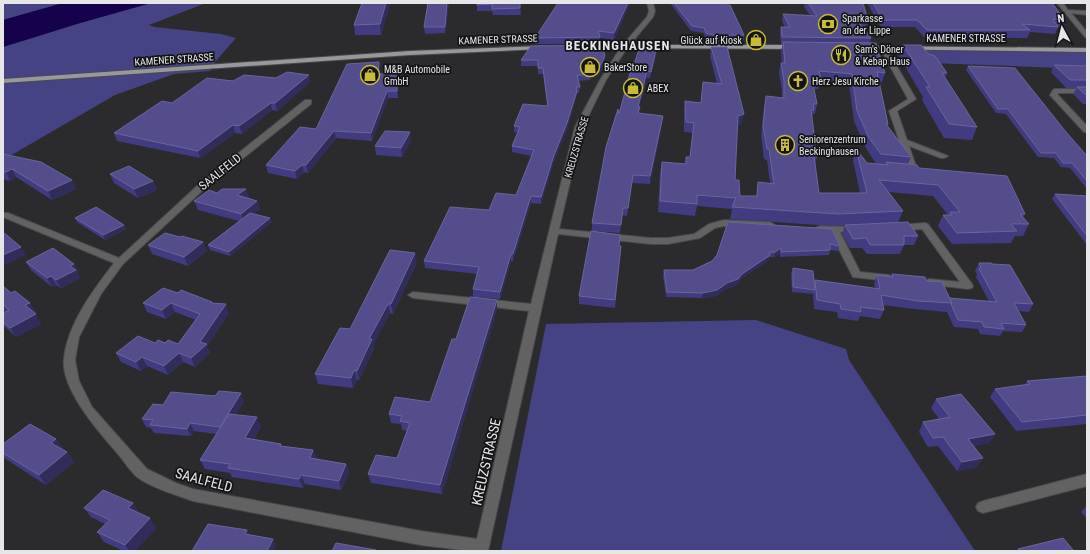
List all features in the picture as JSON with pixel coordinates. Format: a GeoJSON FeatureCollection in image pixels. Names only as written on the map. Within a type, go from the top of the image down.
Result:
{"type":"FeatureCollection","features":[{"type":"Feature","properties":{"kind":"main road"},"geometry":{"type":"LineString","coordinates":[[585,47],[801,48]]}},
{"type":"Feature","properties":{"kind":"main road","name":"KAMENER STRASSE"},"geometry":{"type":"LineString","coordinates":[[3,81],[368,56],[546,48]]}},
{"type":"Feature","properties":{"kind":"main road","name":"KAMENER STRASSE"},"geometry":{"type":"LineString","coordinates":[[854,48],[1087,50]]}},
{"type":"Feature","properties":{"kind":"street","name":"KREUZSTRASSE"},"geometry":{"type":"LineString","coordinates":[[481,548],[535,308],[579,127],[600,85],[624,47],[650,17],[652,11],[650,3]]}},
{"type":"Feature","properties":{"kind":"street"},"geometry":{"type":"LineString","coordinates":[[1060,3],[1087,36]]}},
{"type":"Feature","properties":{"kind":"street"},"geometry":{"type":"LineString","coordinates":[[1066,11],[1087,13]]}},
{"type":"Feature","properties":{"kind":"street"},"geometry":{"type":"LineString","coordinates":[[883,48],[900,74],[912,99],[908,103],[897,106],[893,111],[902,141],[914,172]]}},
{"type":"Feature","properties":{"kind":"street"},"geometry":{"type":"LineString","coordinates":[[1087,91],[1063,90],[1055,91],[1054,95],[1087,130]]}},
{"type":"Feature","properties":{"kind":"street","name":"SAALFELD"},"geometry":{"type":"LineString","coordinates":[[308,102],[198,189],[120,262],[96,293],[82,317],[74,337],[69,360],[73,381],[88,410],[142,473],[172,488],[193,495],[481,548]]}},
{"type":"Feature","properties":{"kind":"street"},"geometry":{"type":"LineString","coordinates":[[902,141],[944,156]]}},
{"type":"Feature","properties":{"kind":"street"},"geometry":{"type":"LineString","coordinates":[[5,215],[120,262]]}},
{"type":"Feature","properties":{"kind":"street"},"geometry":{"type":"LineString","coordinates":[[554,231],[651,241],[668,241],[698,236],[712,226],[724,223],[778,226]]}},
{"type":"Feature","properties":{"kind":"street"},"geometry":{"type":"LineString","coordinates":[[887,228],[926,226],[968,286],[920,281]]}},
{"type":"Feature","properties":{"kind":"street"},"geometry":{"type":"LineString","coordinates":[[810,228],[834,230],[864,229]]}},
{"type":"Feature","properties":{"kind":"street"},"geometry":{"type":"LineString","coordinates":[[834,230],[857,275],[897,279]]}},
{"type":"Feature","properties":{"kind":"street"},"geometry":{"type":"LineString","coordinates":[[413,295],[535,308]]}},
{"type":"Feature","properties":{"kind":"street"},"geometry":{"type":"LineString","coordinates":[[983,507],[1087,480]]}},
{"type":"Feature","properties":{"kind":"shaded area"},"geometry":{"type":"Polygon","coordinates":[[[3,3],[63,3],[3,20],[3,3]]]}},
{"type":"Feature","properties":{"kind":"shaded area"},"geometry":{"type":"Polygon","coordinates":[[[63,3],[151,3],[3,47],[3,20],[63,3]]]}},
{"type":"Feature","properties":{"kind":"shaded area"},"geometry":{"type":"Polygon","coordinates":[[[151,3],[206,3],[149,25],[154,27],[221,34],[236,38],[215,62],[210,71],[174,74],[115,95],[3,160],[3,47],[151,3]]]}},
{"type":"Feature","properties":{"kind":"shaded area"},"geometry":{"type":"Polygon","coordinates":[[[918,46],[1087,49],[1087,69],[930,63],[918,46]]]}},
{"type":"Feature","properties":{"kind":"shaded area"},"geometry":{"type":"Polygon","coordinates":[[[756,320],[846,349],[849,360],[975,551],[501,551],[546,324],[756,320]]]}},
{"type":"Feature","properties":{"kind":"building"},"geometry":{"type":"Polygon","coordinates":[[[362,3],[386,3],[380,24],[354,25],[362,3]]]}},
{"type":"Feature","properties":{"kind":"building"},"geometry":{"type":"Polygon","coordinates":[[[428,3],[447,3],[445,27],[424,27],[428,3]]]}},
{"type":"Feature","properties":{"kind":"building"},"geometry":{"type":"Polygon","coordinates":[[[477,3],[520,3],[520,8],[492,9],[492,4],[477,5],[477,3]]]}},
{"type":"Feature","properties":{"kind":"building"},"geometry":{"type":"Polygon","coordinates":[[[558,3],[628,3],[614,33],[598,31],[600,37],[535,38],[558,3]]]}},
{"type":"Feature","properties":{"kind":"building"},"geometry":{"type":"Polygon","coordinates":[[[674,3],[724,3],[726,5],[730,5],[744,35],[730,35],[731,39],[726,39],[706,33],[704,28],[692,26],[674,3]]]}},
{"type":"Feature","properties":{"kind":"building"},"geometry":{"type":"Polygon","coordinates":[[[808,3],[863,3],[868,20],[857,20],[871,38],[782,37],[781,27],[790,27],[783,14],[817,16],[808,3]]]}},
{"type":"Feature","properties":{"kind":"building"},"geometry":{"type":"Polygon","coordinates":[[[873,3],[1052,3],[1065,20],[1053,19],[1058,27],[1022,24],[1030,30],[927,30],[917,20],[883,20],[873,3]]]}},
{"type":"Feature","properties":{"kind":"building"},"geometry":{"type":"Polygon","coordinates":[[[783,42],[876,43],[885,73],[877,72],[888,124],[886,124],[911,157],[881,154],[869,138],[857,111],[852,74],[819,71],[821,79],[812,79],[817,104],[813,104],[814,110],[811,110],[817,157],[814,156],[819,193],[867,193],[856,149],[867,163],[888,165],[886,162],[917,165],[919,168],[1007,176],[1025,214],[1020,214],[1029,224],[1011,224],[1017,231],[957,233],[943,215],[952,215],[950,212],[960,212],[938,185],[879,180],[903,211],[838,214],[732,207],[736,198],[697,195],[697,204],[660,201],[662,162],[686,164],[686,157],[690,157],[694,123],[686,122],[685,101],[701,103],[703,82],[722,84],[711,47],[727,47],[744,114],[738,116],[735,180],[739,180],[740,196],[757,196],[758,182],[774,184],[769,149],[767,149],[763,126],[766,96],[784,98],[784,81],[781,63],[785,63],[783,42]]]}},
{"type":"Feature","properties":{"kind":"building"},"geometry":{"type":"Polygon","coordinates":[[[602,45],[605,56],[599,68],[589,69],[590,75],[577,75],[580,87],[576,87],[577,91],[567,123],[554,155],[541,197],[531,196],[513,254],[511,254],[500,292],[473,289],[479,267],[424,261],[450,207],[489,210],[496,193],[516,195],[534,150],[512,146],[520,127],[514,126],[523,104],[548,106],[543,68],[538,68],[538,60],[521,60],[531,46],[602,45]]]}},
{"type":"Feature","properties":{"kind":"building"},"geometry":{"type":"Polygon","coordinates":[[[657,45],[651,72],[647,71],[638,107],[640,107],[638,113],[663,116],[650,176],[633,175],[628,208],[623,208],[621,225],[592,223],[606,147],[618,109],[619,114],[633,62],[635,62],[638,52],[657,45]]]}},
{"type":"Feature","properties":{"kind":"building"},"geometry":{"type":"Polygon","coordinates":[[[903,45],[921,45],[928,54],[935,56],[947,73],[942,73],[977,127],[949,124],[926,87],[930,87],[903,45]]]}},
{"type":"Feature","properties":{"kind":"building"},"geometry":{"type":"Polygon","coordinates":[[[379,62],[378,74],[397,73],[397,91],[387,91],[371,133],[334,131],[306,165],[302,165],[295,171],[266,165],[300,127],[316,129],[347,64],[379,62]]]}},
{"type":"Feature","properties":{"kind":"building"},"geometry":{"type":"Polygon","coordinates":[[[1054,65],[1087,66],[1087,80],[1070,80],[1054,65]]]}},
{"type":"Feature","properties":{"kind":"building"},"geometry":{"type":"Polygon","coordinates":[[[968,66],[1015,68],[1087,156],[1087,181],[1072,163],[1063,163],[1056,153],[1041,153],[1008,109],[998,109],[968,66]]]}},
{"type":"Feature","properties":{"kind":"building"},"geometry":{"type":"Polygon","coordinates":[[[287,72],[309,75],[275,103],[271,103],[239,126],[233,125],[198,151],[114,133],[162,101],[172,103],[207,78],[233,81],[244,75],[276,78],[287,72]]]}},
{"type":"Feature","properties":{"kind":"building"},"geometry":{"type":"Polygon","coordinates":[[[1077,87],[1087,87],[1087,96],[1077,87]]]}},
{"type":"Feature","properties":{"kind":"building"},"geometry":{"type":"Polygon","coordinates":[[[385,131],[410,132],[401,148],[375,146],[385,131]]]}},
{"type":"Feature","properties":{"kind":"building"},"geometry":{"type":"Polygon","coordinates":[[[3,154],[41,162],[72,180],[48,191],[12,169],[3,172],[3,154]]]}},
{"type":"Feature","properties":{"kind":"building"},"geometry":{"type":"Polygon","coordinates":[[[129,166],[153,181],[134,189],[110,174],[129,166]]]}},
{"type":"Feature","properties":{"kind":"building"},"geometry":{"type":"Polygon","coordinates":[[[222,189],[246,189],[237,195],[257,201],[241,214],[194,201],[209,190],[217,193],[222,189]]]}},
{"type":"Feature","properties":{"kind":"building"},"geometry":{"type":"Polygon","coordinates":[[[1055,194],[1087,196],[1087,236],[1055,194]]]}},
{"type":"Feature","properties":{"kind":"building"},"geometry":{"type":"Polygon","coordinates":[[[96,207],[124,225],[103,235],[75,218],[96,207]]]}},
{"type":"Feature","properties":{"kind":"building"},"geometry":{"type":"Polygon","coordinates":[[[250,213],[270,218],[229,252],[208,245],[250,213]]]}},
{"type":"Feature","properties":{"kind":"building"},"geometry":{"type":"Polygon","coordinates":[[[728,222],[832,229],[839,246],[830,244],[830,250],[781,252],[781,248],[775,252],[770,252],[769,256],[742,274],[738,279],[727,283],[717,290],[703,293],[667,292],[664,270],[693,270],[712,261],[717,255],[728,222]]]}},
{"type":"Feature","properties":{"kind":"building"},"geometry":{"type":"Polygon","coordinates":[[[908,222],[918,236],[904,236],[904,245],[870,245],[866,238],[853,239],[845,225],[908,222]]]}},
{"type":"Feature","properties":{"kind":"building"},"geometry":{"type":"Polygon","coordinates":[[[591,231],[620,235],[619,246],[621,246],[615,300],[579,296],[591,231]]]}},
{"type":"Feature","properties":{"kind":"building"},"geometry":{"type":"Polygon","coordinates":[[[3,232],[21,247],[3,255],[3,232]]]}},
{"type":"Feature","properties":{"kind":"building"},"geometry":{"type":"Polygon","coordinates":[[[165,233],[203,242],[184,257],[148,245],[165,233]]]}},
{"type":"Feature","properties":{"kind":"building"},"geometry":{"type":"Polygon","coordinates":[[[53,248],[74,264],[70,266],[76,270],[56,280],[51,276],[47,278],[26,262],[53,248]]]}},
{"type":"Feature","properties":{"kind":"building"},"geometry":{"type":"Polygon","coordinates":[[[390,250],[415,253],[391,304],[388,304],[369,339],[372,339],[357,371],[354,370],[351,378],[315,374],[340,328],[350,329],[390,250]]]}},
{"type":"Feature","properties":{"kind":"building"},"geometry":{"type":"Polygon","coordinates":[[[979,263],[1010,265],[1033,304],[1014,303],[1026,325],[1001,323],[1004,329],[984,327],[982,322],[958,320],[949,298],[997,302],[979,269],[981,268],[979,263]]]}},
{"type":"Feature","properties":{"kind":"building"},"geometry":{"type":"Polygon","coordinates":[[[793,268],[813,271],[815,290],[793,287],[793,268]]]}},
{"type":"Feature","properties":{"kind":"building"},"geometry":{"type":"Polygon","coordinates":[[[892,274],[925,277],[927,281],[942,282],[952,303],[918,301],[881,295],[884,310],[860,307],[861,312],[841,309],[840,304],[817,300],[815,280],[880,289],[877,275],[893,277],[892,274]]]}},
{"type":"Feature","properties":{"kind":"building"},"geometry":{"type":"Polygon","coordinates":[[[3,286],[11,293],[15,291],[30,303],[25,305],[36,314],[10,328],[3,322],[3,313],[9,310],[3,304],[3,286]]]}},
{"type":"Feature","properties":{"kind":"building"},"geometry":{"type":"Polygon","coordinates":[[[163,288],[178,293],[181,290],[212,302],[211,303],[226,304],[200,342],[207,344],[191,358],[179,353],[164,366],[142,357],[136,362],[116,353],[138,336],[155,343],[158,340],[165,343],[168,340],[178,344],[200,314],[171,303],[162,310],[143,303],[163,288]]]}},
{"type":"Feature","properties":{"kind":"building"},"geometry":{"type":"Polygon","coordinates":[[[470,297],[497,300],[440,485],[368,474],[376,455],[397,458],[410,423],[400,421],[402,416],[389,414],[395,397],[430,402],[452,339],[456,339],[470,297]]]}},
{"type":"Feature","properties":{"kind":"building"},"geometry":{"type":"Polygon","coordinates":[[[1087,376],[1087,415],[1022,422],[995,389],[1030,384],[1027,381],[1087,376]]]}},
{"type":"Feature","properties":{"kind":"building"},"geometry":{"type":"Polygon","coordinates":[[[219,391],[241,393],[220,427],[190,423],[187,429],[150,425],[153,420],[142,419],[153,404],[163,405],[171,392],[215,396],[219,391]]]}},
{"type":"Feature","properties":{"kind":"building"},"geometry":{"type":"Polygon","coordinates":[[[961,394],[995,434],[968,439],[983,458],[962,462],[943,437],[933,438],[923,422],[950,417],[936,399],[961,394]]]}},
{"type":"Feature","properties":{"kind":"building"},"geometry":{"type":"Polygon","coordinates":[[[229,414],[257,417],[245,438],[281,444],[280,446],[313,450],[310,458],[346,464],[339,481],[301,475],[299,479],[228,468],[230,464],[200,460],[229,414]]]}},
{"type":"Feature","properties":{"kind":"building"},"geometry":{"type":"Polygon","coordinates":[[[30,424],[56,439],[51,443],[67,452],[39,475],[3,453],[3,444],[30,424]]]}},
{"type":"Feature","properties":{"kind":"building"},"geometry":{"type":"Polygon","coordinates":[[[103,490],[133,503],[128,508],[150,518],[125,545],[97,532],[110,520],[84,508],[103,490]]]}},
{"type":"Feature","properties":{"kind":"building"},"geometry":{"type":"Polygon","coordinates":[[[208,524],[247,530],[245,534],[273,539],[267,551],[192,551],[208,524]]]}},
{"type":"Feature","properties":{"kind":"building"},"geometry":{"type":"Polygon","coordinates":[[[1063,538],[1074,551],[1020,551],[1018,549],[1063,538]]]}},
{"type":"Feature","properties":{"kind":"building"},"geometry":{"type":"Polygon","coordinates":[[[336,543],[376,550],[332,551],[336,543]]]}},
{"type":"Feature","properties":{"kind":"place","name":"Sparkasse an der Lippe"},"geometry":{"type":"Point","coordinates":[828,24]}},
{"type":"Feature","properties":{"kind":"place","name":"Glück auf Kiosk"},"geometry":{"type":"Point","coordinates":[756,40]}},
{"type":"Feature","properties":{"kind":"place","name":"Sam's Döner & Kebap Haus"},"geometry":{"type":"Point","coordinates":[841,55]}},
{"type":"Feature","properties":{"kind":"place","name":"BakerStore"},"geometry":{"type":"Point","coordinates":[590,67]}},
{"type":"Feature","properties":{"kind":"place","name":"M&B Automobile GmbH"},"geometry":{"type":"Point","coordinates":[370,75]}},
{"type":"Feature","properties":{"kind":"place","name":"Herz Jesu Kirche"},"geometry":{"type":"Point","coordinates":[798,81]}},
{"type":"Feature","properties":{"kind":"place","name":"ABEX"},"geometry":{"type":"Point","coordinates":[633,88]}},
{"type":"Feature","properties":{"kind":"place","name":"Seniorenzentrum Beckinghausen"},"geometry":{"type":"Point","coordinates":[785,145]}},
{"type":"Feature","properties":{"kind":"district","name":"BECKINGHAUSEN"},"geometry":{"type":"Point","coordinates":[618,45]}}]}
